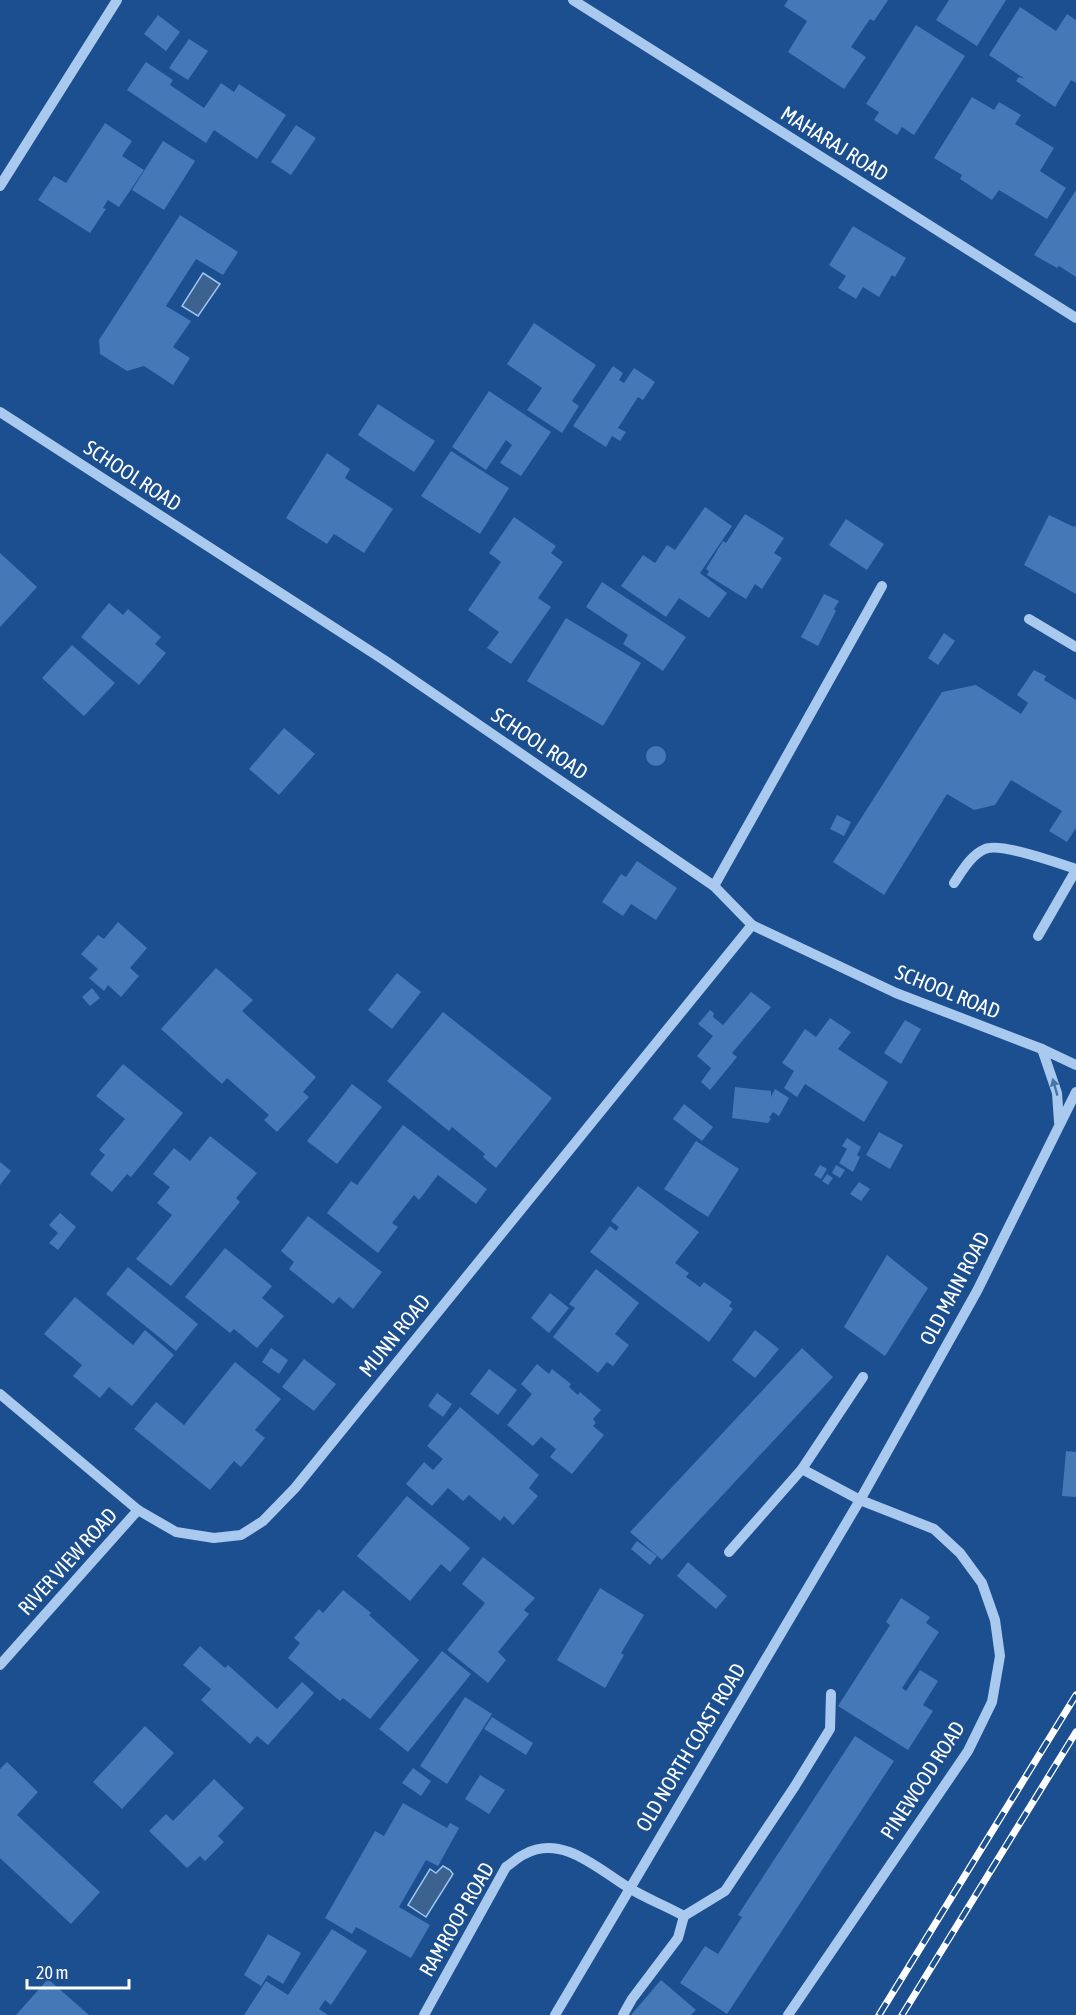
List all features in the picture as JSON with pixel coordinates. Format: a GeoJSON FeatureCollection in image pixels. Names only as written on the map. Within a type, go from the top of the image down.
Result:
{"type":"FeatureCollection","features":[{"type":"Feature","properties":{"kind":"street"},"geometry":{"type":"LineString","coordinates":[[0,186],[117,0]]}},
{"type":"Feature","properties":{"kind":"street","name":"MAHARAJ ROAD"},"geometry":{"type":"LineString","coordinates":[[573,0],[1076,318]]}},
{"type":"Feature","properties":{"kind":"street","name":"SCHOOL ROAD"},"geometry":{"type":"LineString","coordinates":[[0,412],[384,660],[714,886],[752,925],[896,993],[1042,1049],[1076,1065]]}},
{"type":"Feature","properties":{"kind":"street"},"geometry":{"type":"LineString","coordinates":[[714,886],[882,586]]}},
{"type":"Feature","properties":{"kind":"street"},"geometry":{"type":"LineString","coordinates":[[1029,619],[1076,647]]}},
{"type":"Feature","properties":{"kind":"street"},"geometry":{"type":"LineString","coordinates":[[954,883],[965,866],[986,848],[1002,848],[1076,870],[1038,936]]}},
{"type":"Feature","properties":{"kind":"street","name":"MUNN ROAD"},"geometry":{"type":"LineString","coordinates":[[0,1394],[138,1510],[176,1532],[214,1538],[241,1536],[263,1521],[295,1488],[752,925]]}},
{"type":"Feature","properties":{"kind":"street"},"geometry":{"type":"LineString","coordinates":[[1042,1049],[1057,1093],[1059,1126]]}},
{"type":"Feature","properties":{"kind":"street","name":"OLD MAIN ROAD"},"geometry":{"type":"LineString","coordinates":[[860,1500],[977,1291],[1076,1092]]}},
{"type":"Feature","properties":{"kind":"street"},"geometry":{"type":"LineString","coordinates":[[729,1552],[802,1469],[863,1377]]}},
{"type":"Feature","properties":{"kind":"street","name":"PINEWOOD ROAD"},"geometry":{"type":"LineString","coordinates":[[788,2015],[968,1751],[992,1702],[1000,1656],[995,1620],[982,1583],[960,1553],[934,1529],[860,1500],[802,1469]]}},
{"type":"Feature","properties":{"kind":"street","name":"OLD NORTH COAST ROAD"},"geometry":{"type":"LineString","coordinates":[[555,2015],[628,1888],[860,1500]]}},
{"type":"Feature","properties":{"kind":"street","name":"RIVER VIEW ROAD"},"geometry":{"type":"LineString","coordinates":[[0,1665],[138,1510]]}},
{"type":"Feature","properties":{"kind":"street"},"geometry":{"type":"LineString","coordinates":[[623,2015],[632,1999],[678,1938],[684,1916],[725,1891],[795,1786],[830,1729],[831,1694]]}},
{"type":"Feature","properties":{"kind":"street","name":"RAMROOP ROAD"},"geometry":{"type":"LineString","coordinates":[[424,2015],[506,1867],[525,1853],[540,1848],[556,1849],[579,1855],[628,1888],[684,1916]]}},
{"type":"Feature","properties":{"kind":"water"},"geometry":{"type":"Polygon","coordinates":[[[203,273],[220,284],[198,316],[182,306],[203,273]]]}},
{"type":"Feature","properties":{"kind":"water"},"geometry":{"type":"Polygon","coordinates":[[[443,1866],[453,1874],[426,1917],[408,1905],[430,1869],[436,1873],[443,1866]]]}},
{"type":"Feature","properties":{"kind":"building"},"geometry":{"type":"Polygon","coordinates":[[[788,0],[888,0],[874,21],[870,19],[851,47],[866,57],[844,89],[788,52],[807,21],[784,6],[788,0]]]}},
{"type":"Feature","properties":{"kind":"building"},"geometry":{"type":"Polygon","coordinates":[[[949,0],[1006,0],[977,46],[936,20],[949,0]]]}},
{"type":"Feature","properties":{"kind":"building"},"geometry":{"type":"Polygon","coordinates":[[[1020,7],[1056,31],[1067,14],[1076,20],[1076,83],[1071,80],[1055,107],[1016,81],[1019,77],[1025,79],[989,55],[1020,7]]]}},
{"type":"Feature","properties":{"kind":"building"},"geometry":{"type":"Polygon","coordinates":[[[158,15],[180,32],[166,51],[144,34],[158,15]]]}},
{"type":"Feature","properties":{"kind":"building"},"geometry":{"type":"Polygon","coordinates":[[[916,25],[965,56],[914,135],[902,127],[897,135],[874,120],[879,112],[866,104],[916,25]]]}},
{"type":"Feature","properties":{"kind":"building"},"geometry":{"type":"Polygon","coordinates":[[[189,39],[208,51],[188,80],[169,68],[189,39]]]}},
{"type":"Feature","properties":{"kind":"building"},"geometry":{"type":"Polygon","coordinates":[[[146,62],[173,80],[170,85],[204,108],[221,83],[234,92],[239,84],[286,115],[257,159],[214,130],[206,143],[127,90],[146,62]]]}},
{"type":"Feature","properties":{"kind":"building"},"geometry":{"type":"Polygon","coordinates":[[[972,97],[994,110],[999,102],[1021,115],[1015,124],[1054,148],[1040,171],[1066,188],[1047,219],[999,190],[992,200],[960,179],[962,175],[934,158],[972,97]]]}},
{"type":"Feature","properties":{"kind":"building"},"geometry":{"type":"Polygon","coordinates":[[[105,123],[132,141],[122,156],[144,170],[119,207],[108,200],[103,208],[106,209],[90,233],[38,200],[54,176],[66,183],[105,123]]]}},
{"type":"Feature","properties":{"kind":"building"},"geometry":{"type":"Polygon","coordinates":[[[296,125],[316,138],[291,175],[271,162],[296,125]]]}},
{"type":"Feature","properties":{"kind":"building"},"geometry":{"type":"Polygon","coordinates":[[[163,141],[195,161],[164,210],[132,190],[163,141]]]}},
{"type":"Feature","properties":{"kind":"building"},"geometry":{"type":"Polygon","coordinates":[[[1076,190],[1076,277],[1059,266],[1057,268],[1034,255],[1076,190]]]}},
{"type":"Feature","properties":{"kind":"building"},"geometry":{"type":"Polygon","coordinates":[[[180,215],[238,252],[223,275],[196,259],[166,306],[191,321],[173,347],[190,358],[173,385],[144,366],[127,371],[100,354],[99,340],[180,215]]]}},
{"type":"Feature","properties":{"kind":"building"},"geometry":{"type":"Polygon","coordinates":[[[853,226],[906,258],[895,277],[892,275],[879,297],[863,287],[856,299],[838,288],[846,276],[829,265],[853,226]]]}},
{"type":"Feature","properties":{"kind":"building"},"geometry":{"type":"Polygon","coordinates":[[[534,323],[596,365],[572,401],[579,406],[562,433],[527,410],[542,388],[507,364],[534,323]]]}},
{"type":"Feature","properties":{"kind":"building"},"geometry":{"type":"Polygon","coordinates":[[[613,366],[623,373],[619,380],[624,383],[634,368],[655,382],[643,400],[638,397],[618,428],[626,432],[620,441],[612,436],[606,447],[573,426],[613,366]]]}},
{"type":"Feature","properties":{"kind":"building"},"geometry":{"type":"Polygon","coordinates":[[[489,391],[551,432],[521,476],[500,463],[512,445],[506,440],[486,470],[452,447],[489,391]]]}},
{"type":"Feature","properties":{"kind":"building"},"geometry":{"type":"Polygon","coordinates":[[[378,404],[435,441],[414,472],[358,435],[378,404]]]}},
{"type":"Feature","properties":{"kind":"building"},"geometry":{"type":"Polygon","coordinates":[[[451,451],[509,488],[480,534],[421,496],[451,451]]]}},
{"type":"Feature","properties":{"kind":"building"},"geometry":{"type":"Polygon","coordinates":[[[327,453],[350,469],[345,478],[393,509],[364,553],[334,534],[327,544],[286,518],[327,453]]]}},
{"type":"Feature","properties":{"kind":"building"},"geometry":{"type":"Polygon","coordinates":[[[705,507],[732,526],[700,573],[727,593],[709,618],[679,598],[666,617],[621,586],[643,555],[655,563],[667,545],[675,550],[705,507]]]}},
{"type":"Feature","properties":{"kind":"building"},"geometry":{"type":"Polygon","coordinates":[[[745,514],[784,538],[774,553],[782,558],[762,589],[755,584],[746,599],[707,575],[709,571],[706,569],[723,541],[726,543],[745,514]]]}},
{"type":"Feature","properties":{"kind":"building"},"geometry":{"type":"Polygon","coordinates":[[[1049,515],[1074,527],[1076,525],[1076,594],[1024,565],[1049,515]]]}},
{"type":"Feature","properties":{"kind":"building"},"geometry":{"type":"Polygon","coordinates":[[[514,517],[556,546],[551,553],[563,562],[538,598],[551,607],[511,664],[487,648],[499,632],[468,610],[501,562],[489,553],[514,517]]]}},
{"type":"Feature","properties":{"kind":"building"},"geometry":{"type":"Polygon","coordinates":[[[846,519],[884,544],[867,570],[829,545],[846,519]]]}},
{"type":"Feature","properties":{"kind":"building"},"geometry":{"type":"Polygon","coordinates":[[[0,553],[37,587],[0,627],[0,553]]]}},
{"type":"Feature","properties":{"kind":"building"},"geometry":{"type":"Polygon","coordinates":[[[602,582],[686,637],[663,671],[623,644],[628,635],[586,607],[602,582]]]}},
{"type":"Feature","properties":{"kind":"building"},"geometry":{"type":"Polygon","coordinates":[[[824,594],[839,601],[818,646],[801,637],[824,594]]]}},
{"type":"Feature","properties":{"kind":"building"},"geometry":{"type":"Polygon","coordinates":[[[109,603],[123,615],[128,609],[161,637],[155,644],[166,653],[139,685],[81,637],[109,603]]]}},
{"type":"Feature","properties":{"kind":"building"},"geometry":{"type":"Polygon","coordinates":[[[566,618],[641,663],[603,726],[527,681],[566,618]]]}},
{"type":"Feature","properties":{"kind":"building"},"geometry":{"type":"Polygon","coordinates":[[[944,633],[955,641],[938,665],[928,658],[944,633]]]}},
{"type":"Feature","properties":{"kind":"building"},"geometry":{"type":"Polygon","coordinates":[[[72,645],[115,683],[84,716],[42,678],[72,645]]]}},
{"type":"Feature","properties":{"kind":"building"},"geometry":{"type":"Polygon","coordinates":[[[1034,670],[1046,676],[1044,680],[1076,700],[1076,828],[1067,842],[1049,831],[1062,811],[1011,780],[995,805],[974,810],[947,794],[884,895],[833,862],[942,692],[976,685],[1021,714],[1028,703],[1017,695],[1034,670]]]}},
{"type":"Feature","properties":{"kind":"building"},"geometry":{"type":"Polygon","coordinates":[[[284,728],[315,754],[279,795],[249,769],[284,728]]]}},
{"type":"Feature","properties":{"kind":"building"},"geometry":{"type":"Polygon","coordinates":[[[656,746],[663,749],[666,756],[663,763],[656,766],[649,763],[646,756],[649,749],[656,746]]]}},
{"type":"Feature","properties":{"kind":"building"},"geometry":{"type":"Polygon","coordinates":[[[837,815],[851,822],[844,836],[830,829],[837,815]]]}},
{"type":"Feature","properties":{"kind":"building"},"geometry":{"type":"Polygon","coordinates":[[[637,861],[677,888],[656,920],[631,904],[623,916],[602,902],[621,874],[626,877],[637,861]]]}},
{"type":"Feature","properties":{"kind":"building"},"geometry":{"type":"Polygon","coordinates":[[[118,922],[147,948],[130,968],[139,976],[121,997],[108,985],[104,991],[89,978],[98,969],[81,954],[98,935],[104,939],[118,922]]]}},
{"type":"Feature","properties":{"kind":"building"},"geometry":{"type":"Polygon","coordinates":[[[216,968],[253,1000],[242,1011],[316,1077],[303,1092],[309,1097],[277,1132],[264,1120],[269,1115],[227,1078],[222,1084],[161,1029],[216,968]]]}},
{"type":"Feature","properties":{"kind":"building"},"geometry":{"type":"Polygon","coordinates":[[[397,973],[421,992],[392,1029],[368,1010],[397,973]]]}},
{"type":"Feature","properties":{"kind":"building"},"geometry":{"type":"Polygon","coordinates":[[[92,988],[100,998],[90,1006],[82,997],[92,988]]]}},
{"type":"Feature","properties":{"kind":"building"},"geometry":{"type":"Polygon","coordinates":[[[751,992],[771,1007],[732,1053],[737,1057],[710,1090],[701,1082],[711,1068],[697,1056],[713,1036],[698,1024],[710,1010],[714,1013],[713,1017],[723,1025],[751,992]]]}},
{"type":"Feature","properties":{"kind":"building"},"geometry":{"type":"Polygon","coordinates":[[[443,1012],[552,1098],[496,1168],[483,1157],[485,1154],[452,1127],[449,1131],[387,1081],[443,1012]]]}},
{"type":"Feature","properties":{"kind":"building"},"geometry":{"type":"Polygon","coordinates":[[[830,1018],[851,1032],[838,1049],[888,1082],[864,1122],[805,1084],[797,1097],[784,1088],[794,1071],[782,1063],[805,1029],[816,1037],[830,1018]]]}},
{"type":"Feature","properties":{"kind":"building"},"geometry":{"type":"Polygon","coordinates":[[[905,1020],[921,1029],[901,1064],[884,1053],[905,1020]]]}},
{"type":"Feature","properties":{"kind":"building"},"geometry":{"type":"Polygon","coordinates":[[[123,1064],[183,1113],[131,1177],[127,1174],[112,1192],[90,1174],[105,1155],[99,1150],[125,1119],[96,1096],[123,1064]]]}},
{"type":"Feature","properties":{"kind":"building"},"geometry":{"type":"Polygon","coordinates":[[[352,1084],[382,1107],[337,1164],[307,1141],[352,1084]]]}},
{"type":"Feature","properties":{"kind":"building"},"geometry":{"type":"Polygon","coordinates":[[[735,1087],[771,1091],[771,1097],[775,1089],[789,1098],[779,1116],[773,1112],[768,1123],[732,1118],[735,1087]]]}},
{"type":"Feature","properties":{"kind":"building"},"geometry":{"type":"Polygon","coordinates":[[[684,1104],[713,1127],[702,1141],[673,1119],[684,1104]]]}},
{"type":"Feature","properties":{"kind":"building"},"geometry":{"type":"Polygon","coordinates":[[[403,1125],[487,1189],[476,1204],[438,1175],[419,1200],[414,1195],[392,1223],[398,1227],[378,1253],[327,1213],[351,1181],[357,1185],[403,1125]]]}},
{"type":"Feature","properties":{"kind":"building"},"geometry":{"type":"Polygon","coordinates":[[[879,1132],[903,1145],[890,1169],[866,1155],[879,1132]]]}},
{"type":"Feature","properties":{"kind":"building"},"geometry":{"type":"Polygon","coordinates":[[[210,1136],[257,1173],[236,1198],[240,1202],[171,1286],[136,1259],[172,1215],[157,1203],[170,1187],[153,1174],[174,1148],[190,1161],[210,1136]]]}},
{"type":"Feature","properties":{"kind":"building"},"geometry":{"type":"Polygon","coordinates":[[[847,1138],[861,1147],[857,1155],[860,1157],[853,1172],[839,1163],[847,1149],[842,1146],[847,1138]]]}},
{"type":"Feature","properties":{"kind":"building"},"geometry":{"type":"Polygon","coordinates":[[[696,1141],[739,1169],[708,1217],[664,1189],[696,1141]]]}},
{"type":"Feature","properties":{"kind":"building"},"geometry":{"type":"Polygon","coordinates":[[[0,1162],[11,1171],[0,1185],[0,1162]]]}},
{"type":"Feature","properties":{"kind":"building"},"geometry":{"type":"Polygon","coordinates":[[[820,1165],[827,1169],[821,1179],[814,1175],[820,1165]]]}},
{"type":"Feature","properties":{"kind":"building"},"geometry":{"type":"Polygon","coordinates":[[[836,1165],[845,1170],[840,1178],[832,1173],[836,1165]]]}},
{"type":"Feature","properties":{"kind":"building"},"geometry":{"type":"Polygon","coordinates":[[[827,1174],[833,1178],[828,1185],[822,1181],[827,1174]]]}},
{"type":"Feature","properties":{"kind":"building"},"geometry":{"type":"Polygon","coordinates":[[[859,1182],[870,1189],[861,1201],[850,1194],[859,1182]]]}},
{"type":"Feature","properties":{"kind":"building"},"geometry":{"type":"Polygon","coordinates":[[[638,1186],[699,1232],[675,1263],[689,1273],[686,1277],[700,1287],[704,1282],[732,1302],[729,1306],[733,1309],[709,1342],[590,1252],[610,1226],[616,1231],[619,1227],[611,1221],[638,1186]]]}},
{"type":"Feature","properties":{"kind":"building"},"geometry":{"type":"Polygon","coordinates":[[[60,1213],[76,1227],[58,1250],[49,1243],[58,1233],[49,1225],[60,1213]]]}},
{"type":"Feature","properties":{"kind":"building"},"geometry":{"type":"Polygon","coordinates":[[[308,1216],[382,1272],[353,1309],[339,1297],[333,1304],[289,1269],[294,1262],[281,1251],[308,1216]]]}},
{"type":"Feature","properties":{"kind":"building"},"geometry":{"type":"Polygon","coordinates":[[[225,1248],[272,1286],[262,1298],[284,1316],[257,1348],[234,1329],[230,1333],[185,1297],[225,1248]]]}},
{"type":"Feature","properties":{"kind":"building"},"geometry":{"type":"Polygon","coordinates":[[[887,1255],[928,1288],[885,1356],[844,1327],[887,1255]]]}},
{"type":"Feature","properties":{"kind":"building"},"geometry":{"type":"Polygon","coordinates":[[[128,1267],[198,1324],[176,1351],[106,1294],[128,1267]]]}},
{"type":"Feature","properties":{"kind":"building"},"geometry":{"type":"Polygon","coordinates":[[[596,1269],[639,1303],[615,1334],[629,1345],[613,1366],[607,1362],[598,1373],[553,1337],[575,1308],[569,1304],[596,1269]]]}},
{"type":"Feature","properties":{"kind":"building"},"geometry":{"type":"Polygon","coordinates":[[[550,1293],[569,1308],[549,1333],[531,1318],[550,1293]]]}},
{"type":"Feature","properties":{"kind":"building"},"geometry":{"type":"Polygon","coordinates":[[[75,1297],[133,1345],[145,1330],[174,1355],[132,1406],[109,1387],[100,1398],[73,1376],[82,1365],[44,1334],[75,1297]]]}},
{"type":"Feature","properties":{"kind":"building"},"geometry":{"type":"Polygon","coordinates":[[[755,1330],[779,1349],[755,1378],[732,1360],[755,1330]]]}},
{"type":"Feature","properties":{"kind":"building"},"geometry":{"type":"Polygon","coordinates":[[[271,1348],[288,1360],[279,1374],[262,1362],[271,1348]]]}},
{"type":"Feature","properties":{"kind":"building"},"geometry":{"type":"Polygon","coordinates":[[[802,1348],[833,1377],[662,1560],[630,1532],[802,1348]]]}},
{"type":"Feature","properties":{"kind":"building"},"geometry":{"type":"Polygon","coordinates":[[[304,1359],[336,1384],[314,1411],[282,1387],[304,1359]]]}},
{"type":"Feature","properties":{"kind":"building"},"geometry":{"type":"Polygon","coordinates":[[[235,1362],[281,1399],[255,1430],[265,1438],[241,1467],[234,1461],[210,1490],[134,1429],[156,1402],[184,1425],[235,1362]]]}},
{"type":"Feature","properties":{"kind":"building"},"geometry":{"type":"Polygon","coordinates":[[[537,1364],[549,1374],[552,1369],[571,1384],[569,1387],[578,1395],[580,1392],[601,1410],[593,1419],[596,1423],[593,1426],[604,1435],[572,1474],[550,1457],[556,1449],[541,1437],[533,1446],[507,1425],[532,1394],[521,1384],[537,1364]]]}},
{"type":"Feature","properties":{"kind":"building"},"geometry":{"type":"Polygon","coordinates":[[[489,1369],[517,1390],[498,1415],[470,1394],[489,1369]]]}},
{"type":"Feature","properties":{"kind":"building"},"geometry":{"type":"Polygon","coordinates":[[[437,1393],[452,1404],[443,1417],[428,1406],[437,1393]]]}},
{"type":"Feature","properties":{"kind":"building"},"geometry":{"type":"Polygon","coordinates":[[[460,1407],[539,1475],[529,1488],[538,1496],[513,1525],[504,1516],[500,1521],[469,1495],[463,1501],[448,1488],[432,1506],[406,1484],[424,1462],[433,1470],[443,1459],[427,1446],[460,1407]]]}},
{"type":"Feature","properties":{"kind":"building"},"geometry":{"type":"Polygon","coordinates":[[[1066,1451],[1076,1452],[1076,1497],[1062,1496],[1066,1451]]]}},
{"type":"Feature","properties":{"kind":"building"},"geometry":{"type":"Polygon","coordinates":[[[407,1496],[470,1548],[450,1572],[441,1564],[410,1601],[357,1556],[407,1496]]]}},
{"type":"Feature","properties":{"kind":"building"},"geometry":{"type":"Polygon","coordinates":[[[637,1541],[657,1556],[650,1565],[631,1549],[637,1541]]]}},
{"type":"Feature","properties":{"kind":"building"},"geometry":{"type":"Polygon","coordinates":[[[483,1557],[535,1598],[524,1610],[529,1614],[498,1652],[506,1660],[488,1683],[447,1650],[485,1603],[462,1584],[483,1557]]]}},
{"type":"Feature","properties":{"kind":"building"},"geometry":{"type":"Polygon","coordinates":[[[688,1562],[727,1596],[716,1609],[677,1576],[688,1562]]]}},
{"type":"Feature","properties":{"kind":"building"},"geometry":{"type":"Polygon","coordinates":[[[600,1588],[644,1615],[621,1653],[624,1655],[605,1688],[557,1660],[600,1588]]]}},
{"type":"Feature","properties":{"kind":"building"},"geometry":{"type":"Polygon","coordinates":[[[343,1590],[371,1613],[369,1615],[419,1660],[370,1719],[343,1698],[340,1701],[288,1658],[300,1643],[294,1638],[319,1609],[323,1613],[343,1590]]]}},
{"type":"Feature","properties":{"kind":"building"},"geometry":{"type":"Polygon","coordinates":[[[901,1598],[930,1617],[926,1623],[939,1632],[902,1688],[906,1691],[920,1670],[938,1681],[923,1705],[933,1711],[908,1750],[838,1706],[890,1625],[886,1622],[901,1598]]]}},
{"type":"Feature","properties":{"kind":"building"},"geometry":{"type":"Polygon","coordinates":[[[200,1646],[225,1668],[228,1665],[277,1709],[302,1682],[314,1693],[268,1745],[257,1736],[250,1744],[201,1700],[211,1689],[183,1665],[200,1646]]]}},
{"type":"Feature","properties":{"kind":"building"},"geometry":{"type":"Polygon","coordinates":[[[442,1651],[471,1674],[408,1752],[379,1729],[442,1651]]]}},
{"type":"Feature","properties":{"kind":"building"},"geometry":{"type":"Polygon","coordinates":[[[465,1697],[492,1714],[447,1784],[420,1766],[465,1697]]]}},
{"type":"Feature","properties":{"kind":"building"},"geometry":{"type":"Polygon","coordinates":[[[492,1717],[533,1743],[526,1755],[484,1729],[492,1717]]]}},
{"type":"Feature","properties":{"kind":"building"},"geometry":{"type":"Polygon","coordinates":[[[145,1726],[174,1753],[122,1809],[93,1782],[145,1726]]]}},
{"type":"Feature","properties":{"kind":"building"},"geometry":{"type":"Polygon","coordinates":[[[855,1736],[894,1761],[727,2014],[680,1983],[705,1946],[718,1954],[742,1917],[738,1915],[855,1736]]]}},
{"type":"Feature","properties":{"kind":"building"},"geometry":{"type":"Polygon","coordinates":[[[7,1762],[38,1792],[17,1815],[100,1892],[71,1924],[0,1858],[0,1769],[7,1762]]]}},
{"type":"Feature","properties":{"kind":"building"},"geometry":{"type":"Polygon","coordinates":[[[413,1768],[431,1781],[421,1796],[402,1783],[413,1768]]]}},
{"type":"Feature","properties":{"kind":"building"},"geometry":{"type":"Polygon","coordinates":[[[480,1775],[505,1790],[489,1814],[465,1799],[480,1775]]]}},
{"type":"Feature","properties":{"kind":"building"},"geometry":{"type":"Polygon","coordinates":[[[214,1779],[244,1808],[218,1836],[224,1842],[205,1861],[200,1856],[187,1868],[149,1831],[166,1814],[173,1821],[214,1779]]]}},
{"type":"Feature","properties":{"kind":"building"},"geometry":{"type":"Polygon","coordinates":[[[403,1803],[447,1828],[450,1823],[459,1828],[438,1866],[426,1860],[399,1907],[430,1925],[411,1958],[356,1927],[352,1934],[325,1918],[375,1831],[384,1836],[403,1803]]]}},
{"type":"Feature","properties":{"kind":"building"},"geometry":{"type":"Polygon","coordinates":[[[332,1929],[367,1951],[331,2005],[325,2000],[319,2009],[328,2015],[244,2015],[266,1981],[288,1995],[332,1929]]]}},
{"type":"Feature","properties":{"kind":"building"},"geometry":{"type":"Polygon","coordinates":[[[268,1934],[301,1953],[283,1984],[268,1975],[261,1986],[244,1975],[268,1934]]]}},
{"type":"Feature","properties":{"kind":"building"},"geometry":{"type":"Polygon","coordinates":[[[48,1979],[89,2015],[16,2015],[48,1979]]]}},
{"type":"Feature","properties":{"kind":"building"},"geometry":{"type":"Polygon","coordinates":[[[661,1980],[696,2010],[691,2015],[631,2015],[661,1980]]]}},
{"type":"Feature","properties":{"kind":"railway"},"geometry":{"type":"LineString","coordinates":[[879,2015],[1076,1695]]}},
{"type":"Feature","properties":{"kind":"railway"},"geometry":{"type":"LineString","coordinates":[[902,2015],[1076,1732]]}}]}
